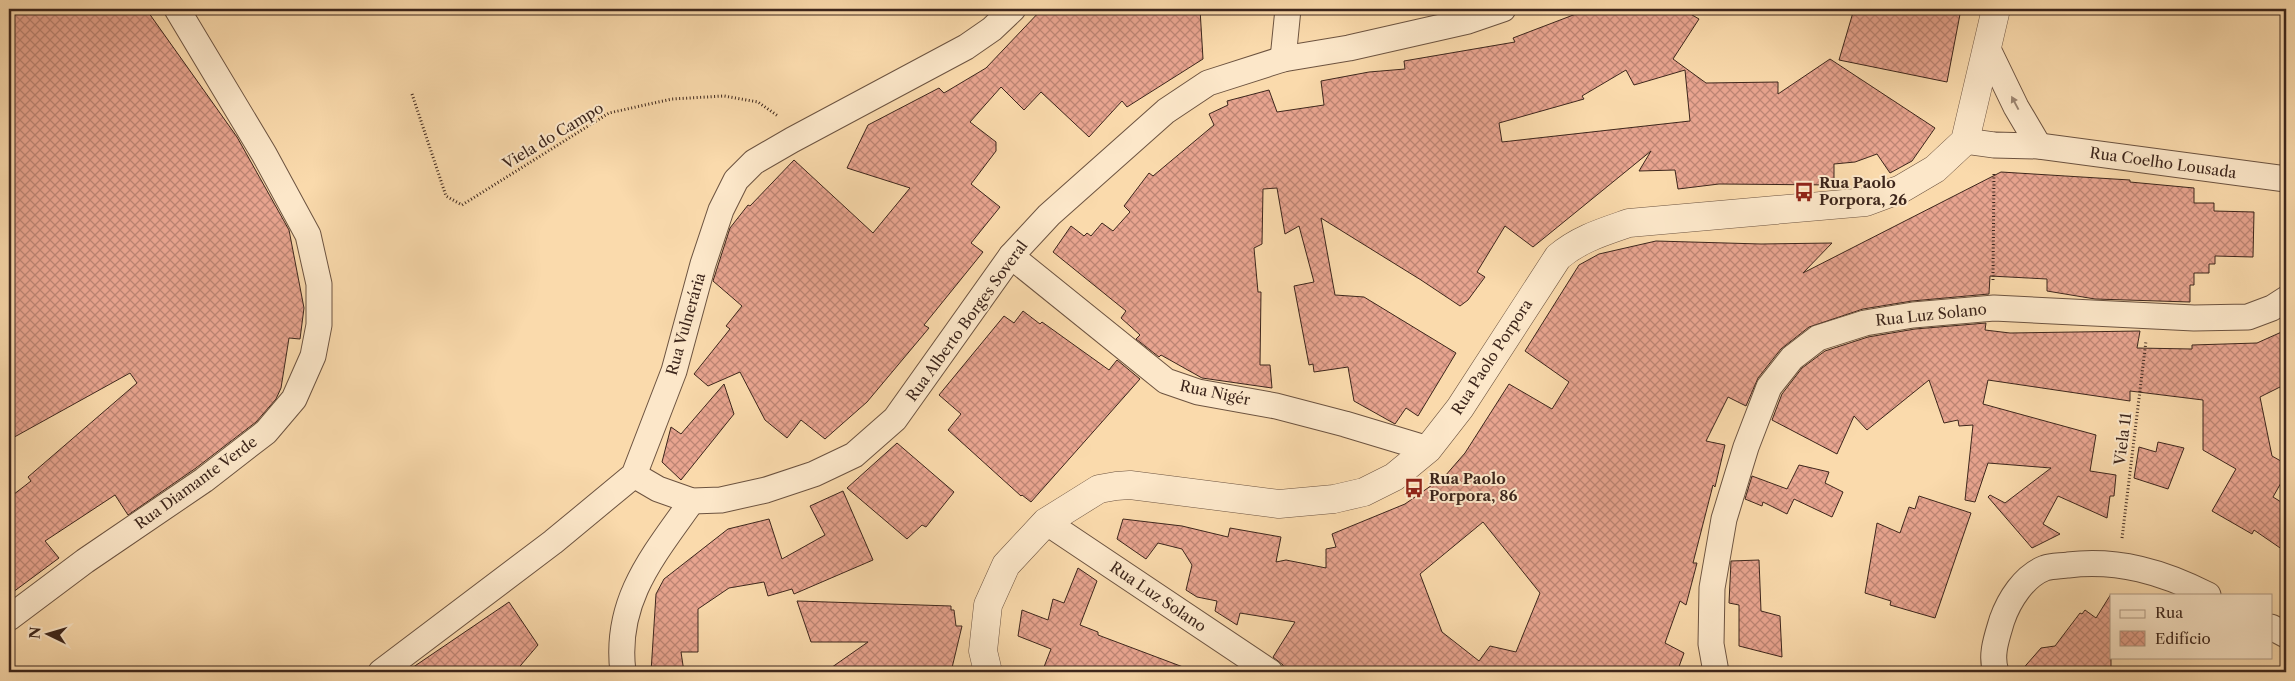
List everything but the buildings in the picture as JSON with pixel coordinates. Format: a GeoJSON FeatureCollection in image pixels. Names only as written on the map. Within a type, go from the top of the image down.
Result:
{"type":"FeatureCollection","features":[{"type":"Feature","properties":{"kind":"street","name":"Rua Diamante Verde"},"geometry":{"type":"LineString","coordinates":[[9,618],[86,560],[204,480],[266,432],[294,399],[313,356],[319,324],[319,284],[308,235],[264,154],[177,9]]}},
{"type":"Feature","properties":{"kind":"street","name":"Rua Vulnerária"},"geometry":{"type":"LineString","coordinates":[[381,672],[553,542],[634,475],[674,371],[703,264],[721,210],[736,180],[754,162],[792,140],[966,47],[992,29],[1013,9]]}},
{"type":"Feature","properties":{"kind":"street"},"geometry":{"type":"LineString","coordinates":[[1283,59],[1288,9]]}},
{"type":"Feature","properties":{"kind":"street","name":"Rua Alberto Borges Soveral"},"geometry":{"type":"LineString","coordinates":[[692,501],[721,500],[766,490],[814,474],[854,455],[895,419],[1011,256],[1049,215],[1166,111],[1208,83],[1283,59],[1349,48],[1459,23],[1503,9]]}},
{"type":"Feature","properties":{"kind":"street"},"geometry":{"type":"LineString","coordinates":[[1965,141],[1996,9]]}},
{"type":"Feature","properties":{"kind":"street"},"geometry":{"type":"LineString","coordinates":[[1987,47],[2016,106],[2039,146]]}},
{"type":"Feature","properties":{"kind":"street","name":"Rua Coelho Lousada"},"geometry":{"type":"LineString","coordinates":[[1965,141],[1994,145],[2039,146],[2286,179]]}},
{"type":"Feature","properties":{"kind":"street","name":"Rua Paolo Porpora"},"geometry":{"type":"LineString","coordinates":[[988,672],[983,651],[988,606],[1006,566],[1046,522],[1099,489],[1130,485],[1279,504],[1334,499],[1364,492],[1394,477],[1428,449],[1460,408],[1558,258],[1571,245],[1629,224],[1866,202],[1901,189],[1935,169],[1965,141]]}},
{"type":"Feature","properties":{"kind":"street","name":"Rua Nigér"},"geometry":{"type":"LineString","coordinates":[[1011,256],[1166,381],[1198,392],[1276,406],[1428,449]]}},
{"type":"Feature","properties":{"kind":"street","name":"Rua Luz Solano"},"geometry":{"type":"LineString","coordinates":[[1716,672],[1711,644],[1712,588],[1724,519],[1746,447],[1769,387],[1792,358],[1818,338],[1865,323],[1913,315],[1994,308],[2194,318],[2248,317],[2272,308],[2286,299]]}},
{"type":"Feature","properties":{"kind":"street"},"geometry":{"type":"LineString","coordinates":[[623,672],[621,656],[622,628],[630,599],[648,562],[692,501],[658,489],[634,475]]}},
{"type":"Feature","properties":{"kind":"street","name":"Rua Luz Solano"},"geometry":{"type":"LineString","coordinates":[[1046,522],[1270,672]]}},
{"type":"Feature","properties":{"kind":"street"},"geometry":{"type":"LineString","coordinates":[[1996,672],[1994,646],[2006,608],[2027,579],[2045,568],[2092,562],[2119,564],[2171,577],[2206,594]]}},
{"type":"Feature","properties":{"kind":"street"},"geometry":{"type":"LineString","coordinates":[[2272,628],[2286,635]]}},
{"type":"Feature","properties":{"kind":"path","name":"Viela do Campo"},"geometry":{"type":"LineString","coordinates":[[412,94],[446,196],[462,205],[609,112],[672,100],[724,96],[758,102],[777,114],[792,140]]}},
{"type":"Feature","properties":{"kind":"path"},"geometry":{"type":"LineString","coordinates":[[1994,145],[1994,308]]}},
{"type":"Feature","properties":{"kind":"path","name":"Viela 11"},"geometry":{"type":"LineString","coordinates":[[2119,564],[2149,316]]}},
{"type":"Feature","properties":{"kind":"place","name":"Rua Paolo Porpora, 26"},"geometry":{"type":"Point","coordinates":[1804,192]}},
{"type":"Feature","properties":{"kind":"place","name":"Rua Paolo Porpora, 86"},"geometry":{"type":"Point","coordinates":[1414,488]}}]}
